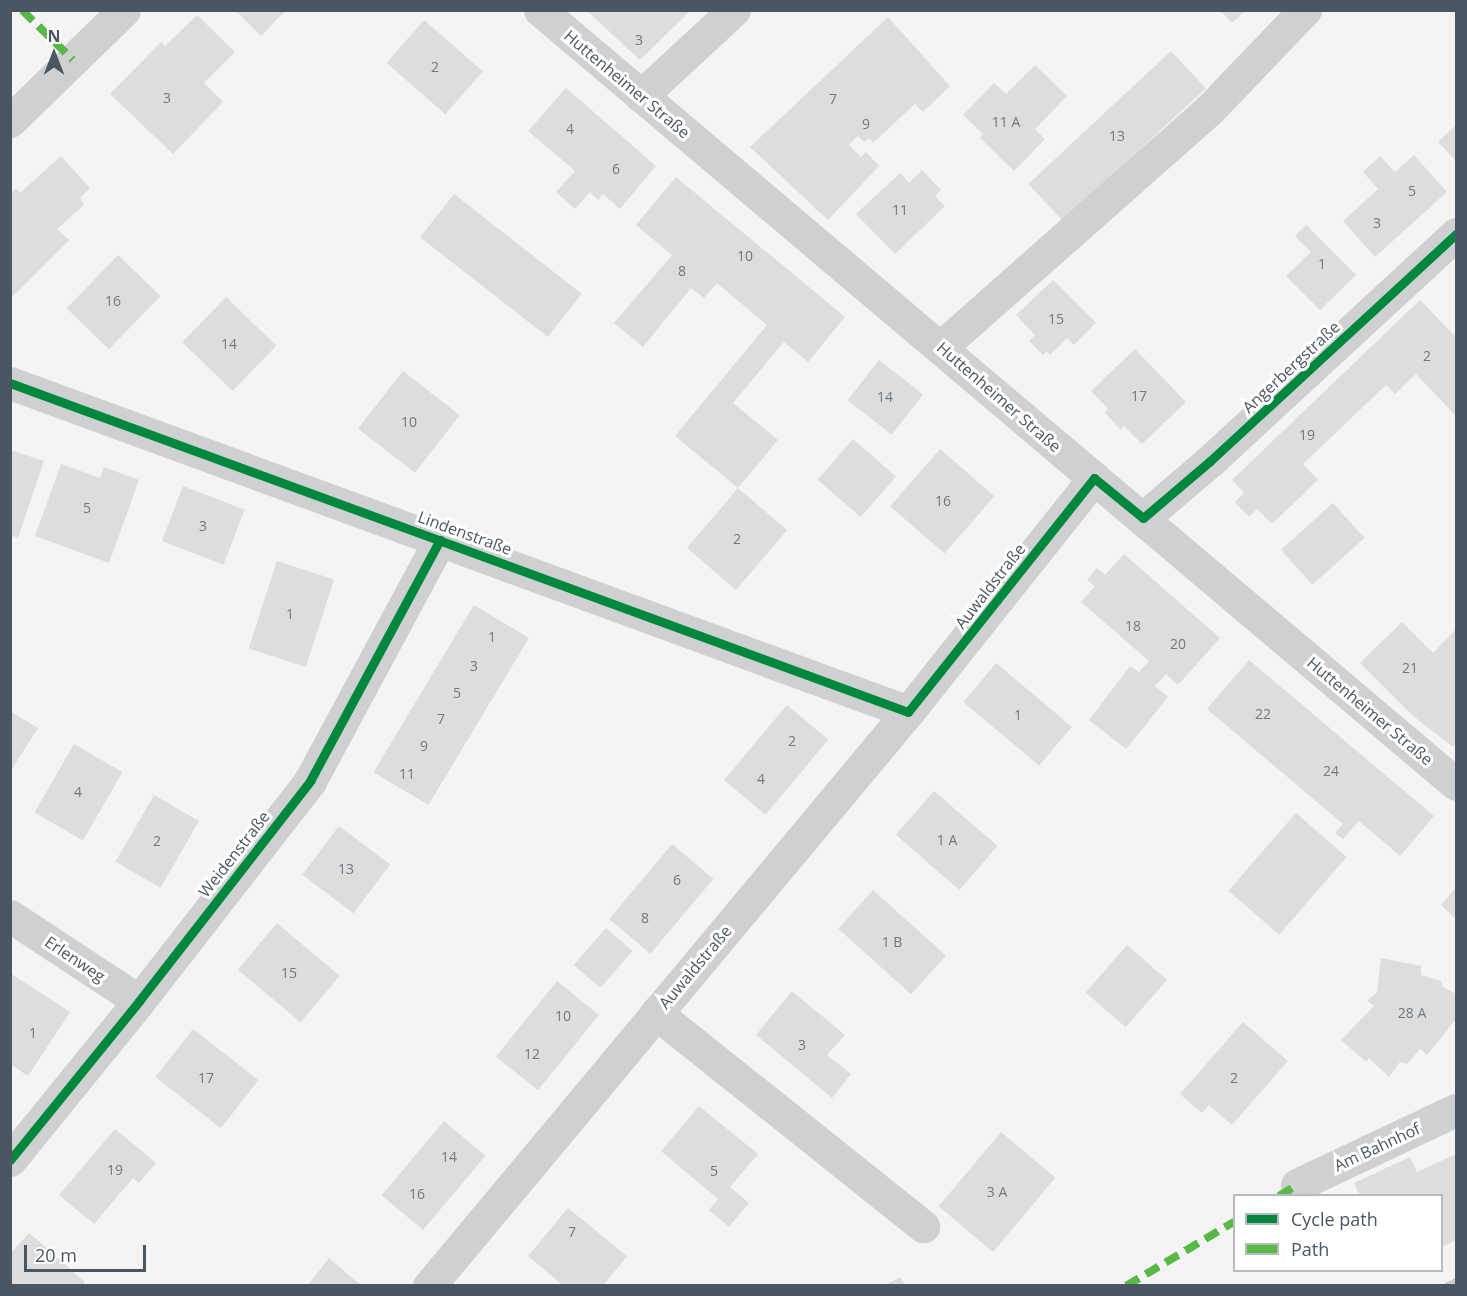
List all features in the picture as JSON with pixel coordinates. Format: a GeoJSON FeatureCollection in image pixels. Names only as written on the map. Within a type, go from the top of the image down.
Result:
{"type":"FeatureCollection","features":[{"type":"Feature","properties":{"kind":"street"},"geometry":{"type":"LineString","coordinates":[[10,121],[124,10]]}},
{"type":"Feature","properties":{"kind":"street","name":"Huttenheimer Straße"},"geometry":{"type":"LineString","coordinates":[[540,10],[1094,478],[1452,771]]}},
{"type":"Feature","properties":{"kind":"street"},"geometry":{"type":"LineString","coordinates":[[641,96],[734,10]]}},
{"type":"Feature","properties":{"kind":"street"},"geometry":{"type":"LineString","coordinates":[[941,347],[1209,110],[1305,10]]}},
{"type":"Feature","properties":{"kind":"street","name":"Angerbergstraße"},"geometry":{"type":"LineString","coordinates":[[1143,518],[1210,461],[1456,234]]}},
{"type":"Feature","properties":{"kind":"street","name":"Lindenstraße"},"geometry":{"type":"LineString","coordinates":[[10,383],[908,712]]}},
{"type":"Feature","properties":{"kind":"street","name":"Auwaldstraße"},"geometry":{"type":"LineString","coordinates":[[429,1286],[908,712],[1094,478]]}},
{"type":"Feature","properties":{"kind":"street","name":"Weidenstraße"},"geometry":{"type":"LineString","coordinates":[[10,1160],[139,1002],[310,781],[440,540]]}},
{"type":"Feature","properties":{"kind":"street","name":"Erlenweg"},"geometry":{"type":"LineString","coordinates":[[10,916],[139,1002]]}},
{"type":"Feature","properties":{"kind":"street"},"geometry":{"type":"LineString","coordinates":[[657,1013],[922,1226]]}},
{"type":"Feature","properties":{"kind":"street","name":"Am Bahnhof"},"geometry":{"type":"LineString","coordinates":[[1297,1185],[1456,1110]]}},
{"type":"Feature","properties":{"kind":"building"},"geometry":{"type":"Polygon","coordinates":[[[235,10],[286,10],[261,36],[235,10]]]}},
{"type":"Feature","properties":{"kind":"building"},"geometry":{"type":"Polygon","coordinates":[[[586,10],[686,10],[688,13],[640,60],[586,10]]]}},
{"type":"Feature","properties":{"kind":"building"},"geometry":{"type":"Polygon","coordinates":[[[1220,10],[1246,10],[1232,23],[1220,10]]]}},
{"type":"Feature","properties":{"kind":"building"},"geometry":{"type":"Polygon","coordinates":[[[197,15],[235,52],[204,83],[223,102],[173,154],[110,94],[161,42],[165,46],[197,15]]]}},
{"type":"Feature","properties":{"kind":"building"},"geometry":{"type":"Polygon","coordinates":[[[888,17],[950,86],[923,112],[915,104],[873,143],[869,138],[864,142],[858,136],[849,145],[861,157],[866,152],[879,166],[828,220],[750,147],[888,17]]]}},
{"type":"Feature","properties":{"kind":"building"},"geometry":{"type":"Polygon","coordinates":[[[424,20],[483,71],[445,114],[387,63],[424,20]]]}},
{"type":"Feature","properties":{"kind":"building"},"geometry":{"type":"Polygon","coordinates":[[[1171,51],[1206,88],[1063,221],[1028,184],[1171,51]]]}},
{"type":"Feature","properties":{"kind":"building"},"geometry":{"type":"Polygon","coordinates":[[[1035,65],[1067,96],[1035,129],[1045,139],[1014,171],[980,138],[983,134],[963,115],[994,83],[1006,94],[1035,65]]]}},
{"type":"Feature","properties":{"kind":"building"},"geometry":{"type":"Polygon","coordinates":[[[566,88],[656,166],[620,209],[603,194],[598,200],[590,192],[575,209],[556,192],[575,171],[528,131],[566,88]]]}},
{"type":"Feature","properties":{"kind":"building"},"geometry":{"type":"Polygon","coordinates":[[[1456,125],[1456,161],[1438,142],[1456,125]]]}},
{"type":"Feature","properties":{"kind":"building"},"geometry":{"type":"Polygon","coordinates":[[[1414,155],[1447,192],[1375,257],[1343,221],[1378,189],[1363,172],[1380,156],[1395,172],[1414,155]]]}},
{"type":"Feature","properties":{"kind":"building"},"geometry":{"type":"Polygon","coordinates":[[[61,156],[90,188],[80,198],[84,205],[57,229],[69,240],[10,299],[10,194],[16,188],[20,193],[61,156]]]}},
{"type":"Feature","properties":{"kind":"building"},"geometry":{"type":"Polygon","coordinates":[[[922,170],[941,190],[935,196],[945,206],[895,254],[856,214],[900,173],[909,183],[922,170]]]}},
{"type":"Feature","properties":{"kind":"building"},"geometry":{"type":"Polygon","coordinates":[[[676,177],[845,317],[808,362],[784,342],[733,403],[778,440],[738,488],[675,436],[767,325],[717,283],[704,298],[691,288],[643,347],[614,323],[672,255],[636,225],[676,177]]]}},
{"type":"Feature","properties":{"kind":"building"},"geometry":{"type":"Polygon","coordinates":[[[454,194],[582,294],[548,337],[420,237],[454,194]]]}},
{"type":"Feature","properties":{"kind":"building"},"geometry":{"type":"Polygon","coordinates":[[[1306,225],[1356,275],[1320,310],[1286,276],[1311,252],[1295,236],[1306,225]]]}},
{"type":"Feature","properties":{"kind":"building"},"geometry":{"type":"Polygon","coordinates":[[[118,255],[160,296],[109,349],[67,308],[118,255]]]}},
{"type":"Feature","properties":{"kind":"building"},"geometry":{"type":"Polygon","coordinates":[[[1053,280],[1096,323],[1074,345],[1067,338],[1050,355],[1047,351],[1043,355],[1029,341],[1035,335],[1016,315],[1053,280]]]}},
{"type":"Feature","properties":{"kind":"building"},"geometry":{"type":"Polygon","coordinates":[[[226,297],[276,346],[233,391],[182,342],[226,297]]]}},
{"type":"Feature","properties":{"kind":"building"},"geometry":{"type":"Polygon","coordinates":[[[1420,300],[1456,337],[1456,416],[1416,374],[1395,394],[1386,385],[1303,464],[1318,480],[1272,524],[1257,509],[1249,517],[1235,502],[1244,493],[1232,480],[1420,300]]]}},
{"type":"Feature","properties":{"kind":"building"},"geometry":{"type":"Polygon","coordinates":[[[1135,349],[1186,402],[1142,444],[1124,426],[1121,430],[1105,413],[1108,409],[1091,391],[1135,349]]]}},
{"type":"Feature","properties":{"kind":"building"},"geometry":{"type":"Polygon","coordinates":[[[879,360],[923,394],[892,435],[848,400],[879,360]]]}},
{"type":"Feature","properties":{"kind":"building"},"geometry":{"type":"Polygon","coordinates":[[[403,371],[460,415],[415,473],[358,429],[403,371]]]}},
{"type":"Feature","properties":{"kind":"building"},"geometry":{"type":"Polygon","coordinates":[[[853,439],[896,476],[861,517],[818,480],[853,439]]]}},
{"type":"Feature","properties":{"kind":"building"},"geometry":{"type":"Polygon","coordinates":[[[940,449],[994,496],[944,554],[890,506],[940,449]]]}},
{"type":"Feature","properties":{"kind":"building"},"geometry":{"type":"Polygon","coordinates":[[[10,450],[44,461],[18,538],[10,535],[10,450]]]}},
{"type":"Feature","properties":{"kind":"building"},"geometry":{"type":"Polygon","coordinates":[[[61,464],[100,478],[104,467],[139,480],[109,563],[35,536],[61,464]]]}},
{"type":"Feature","properties":{"kind":"building"},"geometry":{"type":"Polygon","coordinates":[[[183,486],[245,510],[223,565],[162,541],[183,486]]]}},
{"type":"Feature","properties":{"kind":"building"},"geometry":{"type":"Polygon","coordinates":[[[738,488],[787,530],[736,590],[687,548],[738,488]]]}},
{"type":"Feature","properties":{"kind":"building"},"geometry":{"type":"Polygon","coordinates":[[[1333,503],[1364,538],[1312,585],[1281,550],[1333,503]]]}},
{"type":"Feature","properties":{"kind":"building"},"geometry":{"type":"Polygon","coordinates":[[[1124,554],[1220,638],[1178,685],[1166,674],[1155,686],[1168,697],[1126,749],[1089,720],[1130,666],[1139,672],[1149,661],[1081,602],[1095,586],[1087,580],[1097,568],[1105,575],[1124,554]]]}},
{"type":"Feature","properties":{"kind":"building"},"geometry":{"type":"Polygon","coordinates":[[[277,561],[334,580],[306,667],[249,648],[277,561]]]}},
{"type":"Feature","properties":{"kind":"building"},"geometry":{"type":"Polygon","coordinates":[[[474,605],[529,638],[428,805],[374,772],[474,605]]]}},
{"type":"Feature","properties":{"kind":"building"},"geometry":{"type":"Polygon","coordinates":[[[1402,622],[1433,653],[1456,629],[1456,744],[1453,747],[1413,716],[1360,663],[1402,622]]]}},
{"type":"Feature","properties":{"kind":"building"},"geometry":{"type":"Polygon","coordinates":[[[1249,660],[1434,816],[1400,856],[1359,821],[1343,839],[1335,833],[1343,824],[1207,709],[1249,660]]]}},
{"type":"Feature","properties":{"kind":"building"},"geometry":{"type":"Polygon","coordinates":[[[996,663],[1072,727],[1039,766],[963,702],[996,663]]]}},
{"type":"Feature","properties":{"kind":"building"},"geometry":{"type":"Polygon","coordinates":[[[787,705],[828,740],[765,815],[724,780],[787,705]]]}},
{"type":"Feature","properties":{"kind":"building"},"geometry":{"type":"Polygon","coordinates":[[[10,711],[38,728],[10,772],[10,711]]]}},
{"type":"Feature","properties":{"kind":"building"},"geometry":{"type":"Polygon","coordinates":[[[74,744],[122,772],[83,840],[34,812],[74,744]]]}},
{"type":"Feature","properties":{"kind":"building"},"geometry":{"type":"Polygon","coordinates":[[[934,791],[997,846],[959,890],[896,835],[934,791]]]}},
{"type":"Feature","properties":{"kind":"building"},"geometry":{"type":"Polygon","coordinates":[[[154,795],[199,821],[161,888],[116,862],[154,795]]]}},
{"type":"Feature","properties":{"kind":"building"},"geometry":{"type":"Polygon","coordinates":[[[1296,813],[1347,857],[1279,935],[1228,891],[1296,813]]]}},
{"type":"Feature","properties":{"kind":"building"},"geometry":{"type":"Polygon","coordinates":[[[339,826],[390,865],[353,913],[302,875],[339,826]]]}},
{"type":"Feature","properties":{"kind":"building"},"geometry":{"type":"Polygon","coordinates":[[[672,844],[713,879],[650,954],[609,919],[672,844]]]}},
{"type":"Feature","properties":{"kind":"building"},"geometry":{"type":"Polygon","coordinates":[[[1456,887],[1456,919],[1441,905],[1456,887]]]}},
{"type":"Feature","properties":{"kind":"building"},"geometry":{"type":"Polygon","coordinates":[[[873,890],[946,956],[911,994],[838,929],[873,890]]]}},
{"type":"Feature","properties":{"kind":"building"},"geometry":{"type":"Polygon","coordinates":[[[277,923],[340,976],[301,1022],[238,970],[277,923]]]}},
{"type":"Feature","properties":{"kind":"building"},"geometry":{"type":"Polygon","coordinates":[[[606,928],[632,951],[600,988],[574,965],[606,928]]]}},
{"type":"Feature","properties":{"kind":"building"},"geometry":{"type":"Polygon","coordinates":[[[1127,945],[1167,980],[1126,1027],[1086,993],[1127,945]]]}},
{"type":"Feature","properties":{"kind":"building"},"geometry":{"type":"Polygon","coordinates":[[[1381,958],[1421,966],[1421,975],[1441,981],[1443,987],[1456,994],[1456,1019],[1427,1055],[1420,1049],[1407,1064],[1400,1062],[1389,1077],[1369,1058],[1366,1062],[1341,1040],[1374,1006],[1367,1001],[1377,992],[1381,958]]]}},
{"type":"Feature","properties":{"kind":"building"},"geometry":{"type":"Polygon","coordinates":[[[10,973],[70,1012],[28,1076],[10,1064],[10,973]]]}},
{"type":"Feature","properties":{"kind":"building"},"geometry":{"type":"Polygon","coordinates":[[[557,981],[599,1015],[538,1090],[496,1056],[557,981]]]}},
{"type":"Feature","properties":{"kind":"building"},"geometry":{"type":"Polygon","coordinates":[[[792,991],[845,1035],[827,1055],[851,1074],[832,1098],[756,1035],[792,991]]]}},
{"type":"Feature","properties":{"kind":"building"},"geometry":{"type":"Polygon","coordinates":[[[1243,1022],[1288,1061],[1232,1125],[1209,1105],[1202,1113],[1180,1094],[1243,1022]]]}},
{"type":"Feature","properties":{"kind":"building"},"geometry":{"type":"Polygon","coordinates":[[[193,1029],[258,1080],[221,1128],[155,1077],[193,1029]]]}},
{"type":"Feature","properties":{"kind":"building"},"geometry":{"type":"Polygon","coordinates":[[[699,1106],[758,1154],[730,1187],[749,1203],[729,1227],[709,1210],[718,1199],[661,1151],[699,1106]]]}},
{"type":"Feature","properties":{"kind":"building"},"geometry":{"type":"Polygon","coordinates":[[[444,1121],[485,1156],[423,1230],[382,1195],[444,1121]]]}},
{"type":"Feature","properties":{"kind":"building"},"geometry":{"type":"Polygon","coordinates":[[[115,1129],[156,1163],[139,1183],[133,1178],[94,1224],[59,1195],[115,1129]]]}},
{"type":"Feature","properties":{"kind":"building"},"geometry":{"type":"Polygon","coordinates":[[[1001,1132],[1055,1178],[993,1252],[939,1206],[1001,1132]]]}},
{"type":"Feature","properties":{"kind":"building"},"geometry":{"type":"Polygon","coordinates":[[[1456,1154],[1456,1240],[1443,1246],[1443,1194],[1359,1194],[1354,1183],[1410,1157],[1417,1172],[1456,1154]]]}},
{"type":"Feature","properties":{"kind":"building"},"geometry":{"type":"Polygon","coordinates":[[[568,1208],[627,1256],[603,1286],[564,1286],[528,1256],[568,1208]]]}},
{"type":"Feature","properties":{"kind":"building"},"geometry":{"type":"Polygon","coordinates":[[[29,1233],[85,1282],[82,1286],[10,1286],[10,1254],[29,1233]]]}},
{"type":"Feature","properties":{"kind":"building"},"geometry":{"type":"Polygon","coordinates":[[[329,1258],[362,1286],[307,1286],[329,1258]]]}},
{"type":"Feature","properties":{"kind":"building"},"geometry":{"type":"Polygon","coordinates":[[[901,1277],[905,1286],[883,1286],[901,1277]]]}},
{"type":"Feature","properties":{"kind":"railway"},"geometry":{"type":"LineString","coordinates":[[1444,1286],[1456,1280]]}},
{"type":"Feature","properties":{"kind":"marked path"},"geometry":{"type":"LineString","coordinates":[[22,10],[73,60]]}},
{"type":"Feature","properties":{"kind":"marked path"},"geometry":{"type":"LineString","coordinates":[[1282,1194],[1297,1185]]}},
{"type":"Feature","properties":{"kind":"marked path"},"geometry":{"type":"LineString","coordinates":[[1126,1286],[1233,1223]]}},
{"type":"Feature","properties":{"kind":"cycle path"},"geometry":{"type":"LineString","coordinates":[[10,383],[908,712],[1094,478],[1143,518],[1210,461],[1456,234]]}},
{"type":"Feature","properties":{"kind":"cycle path"},"geometry":{"type":"LineString","coordinates":[[10,1160],[139,1001],[310,781],[440,540]]}}]}
